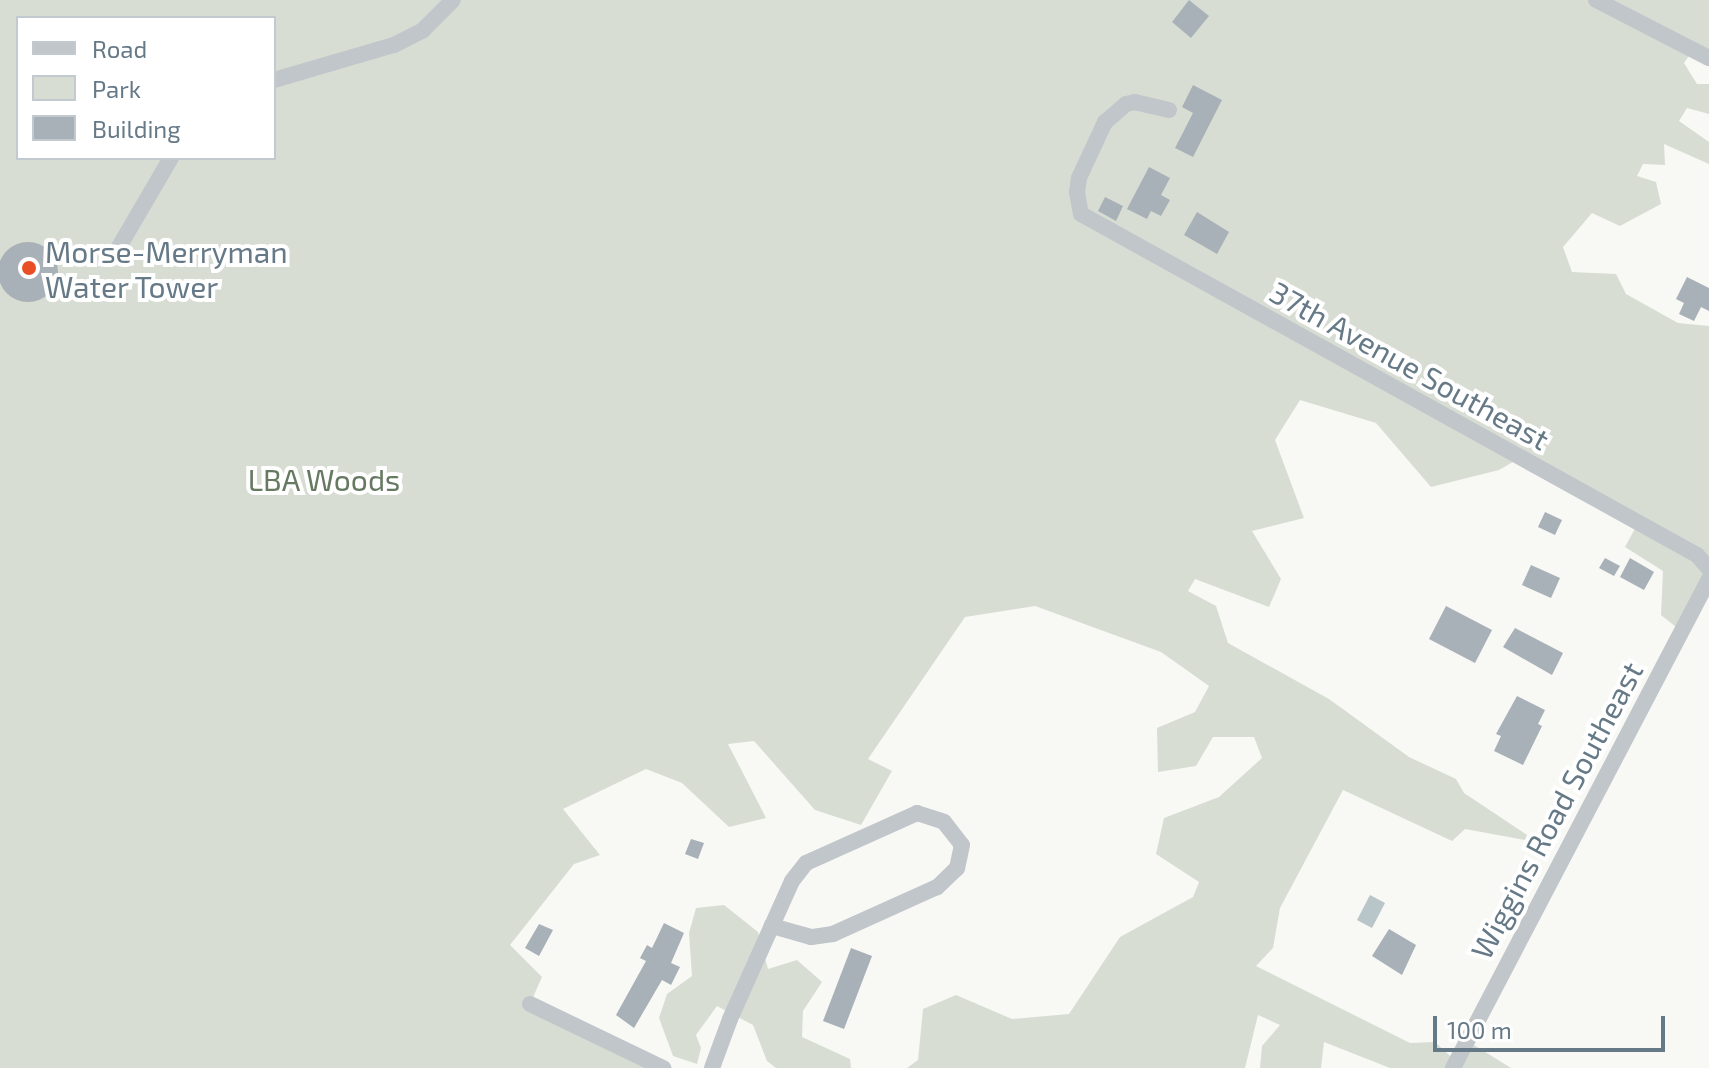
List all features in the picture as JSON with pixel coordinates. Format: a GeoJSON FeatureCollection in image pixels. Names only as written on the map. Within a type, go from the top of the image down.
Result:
{"type":"FeatureCollection","features":[{"type":"Feature","properties":{"kind":"street"},"geometry":{"type":"LineString","coordinates":[[276,79],[394,45],[423,30],[453,0]]}},
{"type":"Feature","properties":{"kind":"street"},"geometry":{"type":"LineString","coordinates":[[1596,0],[1709,58]]}},
{"type":"Feature","properties":{"kind":"street","name":"37th Avenue Southeast"},"geometry":{"type":"LineString","coordinates":[[1169,110],[1135,102],[1126,104],[1105,122],[1079,178],[1077,192],[1081,214],[1697,555],[1709,569]]}},
{"type":"Feature","properties":{"kind":"street"},"geometry":{"type":"LineString","coordinates":[[116,252],[170,160]]}},
{"type":"Feature","properties":{"kind":"street","name":"Wiggins Road Southeast"},"geometry":{"type":"LineString","coordinates":[[1453,1068],[1709,579]]}},
{"type":"Feature","properties":{"kind":"street"},"geometry":{"type":"LineString","coordinates":[[712,1068],[772,926],[792,881],[806,863],[917,813],[944,822],[962,845],[957,868],[937,887],[833,934],[811,937],[772,926]]}},
{"type":"Feature","properties":{"kind":"street"},"geometry":{"type":"LineString","coordinates":[[530,1004],[663,1068]]}},
{"type":"Feature","properties":{"kind":"green space","name":"LBA Woods"},"geometry":{"type":"Polygon","coordinates":[[[0,0],[1709,0],[1709,58],[1693,50],[1684,63],[1697,84],[1709,84],[1709,114],[1687,108],[1679,121],[1709,142],[1709,164],[1664,144],[1665,165],[1643,164],[1637,176],[1656,182],[1661,204],[1620,226],[1592,213],[1563,247],[1572,272],[1616,274],[1626,294],[1678,323],[1709,326],[1709,579],[1681,631],[1661,615],[1663,571],[1625,547],[1638,523],[1520,458],[1499,470],[1431,487],[1376,423],[1300,400],[1275,440],[1304,518],[1252,531],[1281,579],[1269,607],[1195,579],[1188,591],[1216,606],[1228,643],[1329,699],[1409,757],[1456,779],[1464,793],[1527,835],[1525,840],[1465,829],[1452,841],[1343,790],[1280,908],[1273,948],[1256,966],[1410,1043],[1435,1042],[1462,1067],[1474,1045],[1511,1068],[1390,1068],[1324,1042],[1321,1068],[1260,1068],[1262,1046],[1280,1025],[1258,1015],[1245,1068],[907,1068],[918,1060],[923,1009],[956,995],[1012,1019],[1069,1014],[1120,937],[1193,897],[1199,882],[1156,854],[1164,818],[1219,797],[1262,758],[1254,737],[1213,737],[1196,766],[1158,772],[1157,728],[1195,712],[1209,686],[1161,652],[1035,606],[965,617],[868,759],[892,771],[861,825],[815,810],[754,741],[728,744],[766,818],[729,827],[682,783],[646,769],[563,809],[600,855],[574,864],[510,945],[542,977],[530,1004],[660,1068],[0,1068],[0,0]]]}},
{"type":"Feature","properties":{"kind":"green space"},"geometry":{"type":"Polygon","coordinates":[[[724,905],[758,932],[768,969],[797,960],[822,982],[803,1011],[802,1037],[850,1059],[851,1068],[776,1068],[767,1061],[753,1025],[717,1006],[696,1035],[701,1048],[697,1064],[673,1056],[659,1018],[667,994],[692,976],[689,933],[696,908],[724,905]]]}},
{"type":"Feature","properties":{"kind":"shaded area"},"geometry":{"type":"Polygon","coordinates":[[[1370,895],[1385,903],[1372,928],[1357,920],[1370,895]]]}},
{"type":"Feature","properties":{"kind":"building"},"geometry":{"type":"Polygon","coordinates":[[[1189,0],[1209,16],[1191,38],[1172,22],[1189,0]]]}},
{"type":"Feature","properties":{"kind":"building"},"geometry":{"type":"Polygon","coordinates":[[[1193,85],[1222,100],[1193,157],[1175,148],[1193,113],[1182,107],[1193,85]]]}},
{"type":"Feature","properties":{"kind":"building"},"geometry":{"type":"Polygon","coordinates":[[[1149,167],[1170,178],[1161,195],[1170,200],[1161,216],[1151,211],[1147,219],[1127,209],[1149,167]]]}},
{"type":"Feature","properties":{"kind":"building"},"geometry":{"type":"Polygon","coordinates":[[[1105,197],[1123,206],[1116,221],[1098,211],[1105,197]]]}},
{"type":"Feature","properties":{"kind":"building"},"geometry":{"type":"Polygon","coordinates":[[[1197,212],[1229,232],[1217,254],[1184,235],[1197,212]]]}},
{"type":"Feature","properties":{"kind":"building","name":"Morse-Merryman Water Tower"},"geometry":{"type":"Polygon","coordinates":[[[16,244],[40,244],[56,260],[56,284],[40,300],[16,300],[0,284],[0,260],[16,244]]]}},
{"type":"Feature","properties":{"kind":"building"},"geometry":{"type":"Polygon","coordinates":[[[1687,277],[1709,288],[1709,311],[1701,307],[1694,321],[1679,314],[1684,303],[1676,299],[1687,277]]]}},
{"type":"Feature","properties":{"kind":"building"},"geometry":{"type":"Polygon","coordinates":[[[1545,512],[1562,520],[1555,535],[1538,527],[1545,512]]]}},
{"type":"Feature","properties":{"kind":"building"},"geometry":{"type":"Polygon","coordinates":[[[1605,558],[1620,566],[1614,576],[1599,568],[1605,558]]]}},
{"type":"Feature","properties":{"kind":"building"},"geometry":{"type":"Polygon","coordinates":[[[1630,558],[1654,572],[1644,590],[1620,577],[1630,558]]]}},
{"type":"Feature","properties":{"kind":"building"},"geometry":{"type":"Polygon","coordinates":[[[1531,565],[1560,578],[1551,598],[1522,585],[1531,565]]]}},
{"type":"Feature","properties":{"kind":"building"},"geometry":{"type":"Polygon","coordinates":[[[1446,606],[1492,630],[1475,663],[1429,639],[1446,606]]]}},
{"type":"Feature","properties":{"kind":"building"},"geometry":{"type":"Polygon","coordinates":[[[1515,628],[1563,653],[1552,675],[1503,647],[1515,628]]]}},
{"type":"Feature","properties":{"kind":"building"},"geometry":{"type":"Polygon","coordinates":[[[1517,696],[1545,710],[1538,724],[1542,726],[1523,765],[1494,751],[1501,736],[1496,734],[1517,696]]]}},
{"type":"Feature","properties":{"kind":"building"},"geometry":{"type":"Polygon","coordinates":[[[691,839],[704,843],[698,859],[685,854],[691,839]]]}},
{"type":"Feature","properties":{"kind":"building"},"geometry":{"type":"Polygon","coordinates":[[[664,923],[684,933],[671,963],[680,967],[671,985],[662,980],[634,1028],[616,1015],[646,961],[640,958],[647,945],[652,948],[664,923]]]}},
{"type":"Feature","properties":{"kind":"building"},"geometry":{"type":"Polygon","coordinates":[[[539,924],[553,930],[539,956],[525,948],[539,924]]]}},
{"type":"Feature","properties":{"kind":"building"},"geometry":{"type":"Polygon","coordinates":[[[1389,929],[1416,945],[1402,975],[1372,956],[1389,929]]]}},
{"type":"Feature","properties":{"kind":"building"},"geometry":{"type":"Polygon","coordinates":[[[851,948],[872,956],[844,1029],[823,1021],[851,948]]]}},
{"type":"Feature","properties":{"kind":"place","name":"Morse-Merryman Water Tower"},"geometry":{"type":"Point","coordinates":[29,268]}}]}
